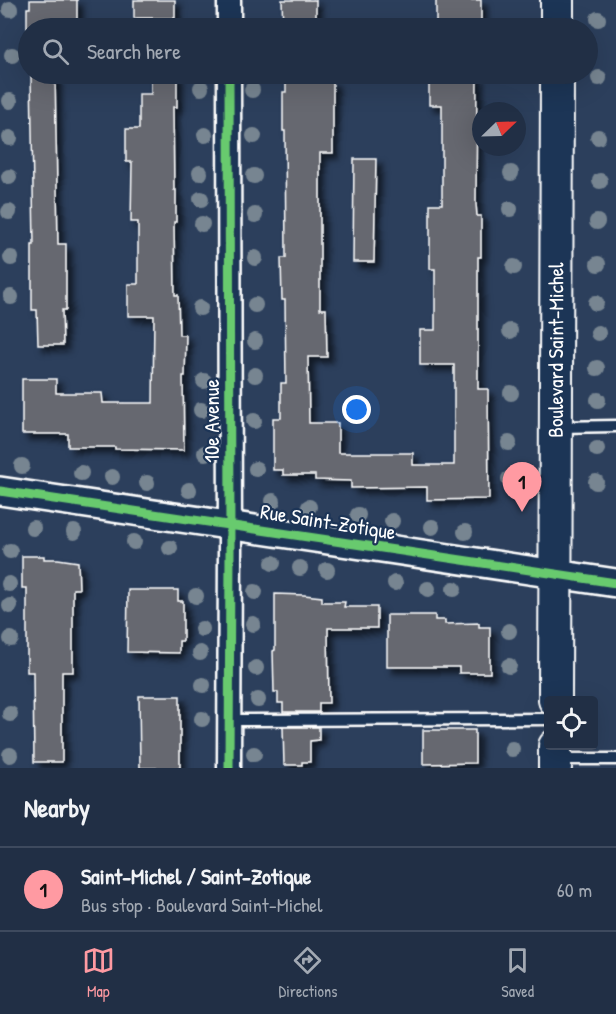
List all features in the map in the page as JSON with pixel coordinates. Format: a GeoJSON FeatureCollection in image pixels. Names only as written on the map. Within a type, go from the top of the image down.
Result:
{"type":"FeatureCollection","features":[{"type":"Feature","properties":{"kind":"main road"},"geometry":{"type":"LineString","coordinates":[[557,0],[557,18]]}},
{"type":"Feature","properties":{"kind":"main road","name":"Boulevard Saint-Michel"},"geometry":{"type":"LineString","coordinates":[[555,696],[557,84]]}},
{"type":"Feature","properties":{"kind":"street"},"geometry":{"type":"LineString","coordinates":[[229,0],[229,18]]}},
{"type":"Feature","properties":{"kind":"street","name":"10e Avenue"},"geometry":{"type":"LineString","coordinates":[[229,84],[229,768]]}},
{"type":"Feature","properties":{"kind":"street","name":"Rue Saint-Zotique"},"geometry":{"type":"LineString","coordinates":[[0,491],[616,583]]}},
{"type":"Feature","properties":{"kind":"lane"},"geometry":{"type":"LineString","coordinates":[[556,427],[616,426]]}},
{"type":"Feature","properties":{"kind":"lane"},"geometry":{"type":"LineString","coordinates":[[229,720],[544,719]]}},
{"type":"Feature","properties":{"kind":"lane"},"geometry":{"type":"LineString","coordinates":[[555,757],[616,759]]}},
{"type":"Feature","properties":{"kind":"building"},"geometry":{"type":"Polygon","coordinates":[[[30,0],[77,0],[77,18],[27,18],[27,8],[30,8],[30,0]]]}},
{"type":"Feature","properties":{"kind":"building"},"geometry":{"type":"Polygon","coordinates":[[[134,0],[175,0],[175,18],[134,18],[134,0]]]}},
{"type":"Feature","properties":{"kind":"building"},"geometry":{"type":"Polygon","coordinates":[[[282,0],[316,0],[316,18],[283,18],[282,0]]]}},
{"type":"Feature","properties":{"kind":"building"},"geometry":{"type":"Polygon","coordinates":[[[436,0],[481,0],[481,18],[436,18],[436,0]]]}},
{"type":"Feature","properties":{"kind":"building"},"geometry":{"type":"Polygon","coordinates":[[[31,84],[55,84],[58,244],[66,244],[66,310],[62,310],[63,345],[38,345],[37,310],[32,310],[32,245],[34,245],[31,84]]]}},
{"type":"Feature","properties":{"kind":"building"},"geometry":{"type":"Polygon","coordinates":[[[151,84],[177,84],[177,107],[173,107],[174,190],[176,190],[175,295],[178,295],[179,335],[186,335],[185,376],[183,376],[184,450],[68,447],[68,434],[22,434],[22,379],[56,379],[56,393],[102,393],[103,403],[153,403],[154,316],[128,316],[128,284],[138,284],[138,222],[131,222],[132,162],[126,162],[126,129],[139,129],[139,94],[151,94],[151,84]]]}},
{"type":"Feature","properties":{"kind":"building"},"geometry":{"type":"Polygon","coordinates":[[[286,84],[333,84],[333,153],[320,153],[320,309],[326,309],[327,357],[308,357],[309,423],[338,423],[338,453],[413,453],[413,465],[454,465],[454,365],[420,365],[420,330],[435,330],[435,269],[430,269],[430,204],[442,204],[442,105],[429,105],[429,84],[477,84],[477,102],[472,102],[472,156],[476,156],[476,204],[477,216],[481,216],[481,257],[478,257],[478,389],[488,389],[489,499],[427,500],[427,487],[351,488],[351,481],[315,480],[315,475],[283,475],[283,470],[273,470],[273,418],[281,418],[281,383],[286,383],[285,300],[282,300],[281,258],[286,258],[283,92],[286,92],[286,84]]]}},
{"type":"Feature","properties":{"kind":"building"},"geometry":{"type":"Polygon","coordinates":[[[354,159],[376,159],[374,262],[353,262],[354,159]]]}},
{"type":"Feature","properties":{"kind":"building"},"geometry":{"type":"Polygon","coordinates":[[[22,556],[44,556],[44,559],[78,562],[79,589],[73,589],[73,672],[62,672],[62,762],[34,762],[33,672],[27,672],[27,588],[22,588],[22,556]]]}},
{"type":"Feature","properties":{"kind":"building"},"geometry":{"type":"Polygon","coordinates":[[[128,590],[178,590],[178,601],[183,601],[183,641],[179,641],[179,653],[127,652],[128,590]]]}},
{"type":"Feature","properties":{"kind":"building"},"geometry":{"type":"Polygon","coordinates":[[[275,594],[322,597],[322,602],[345,602],[344,607],[377,607],[377,628],[328,628],[329,703],[319,703],[319,712],[283,712],[283,703],[278,703],[278,692],[274,692],[275,594]]]}},
{"type":"Feature","properties":{"kind":"building"},"geometry":{"type":"Polygon","coordinates":[[[387,615],[435,615],[435,620],[445,620],[445,624],[479,623],[479,627],[490,627],[490,673],[459,673],[459,667],[387,667],[387,615]]]}},
{"type":"Feature","properties":{"kind":"building"},"geometry":{"type":"Polygon","coordinates":[[[139,696],[180,696],[180,768],[140,768],[139,696]]]}},
{"type":"Feature","properties":{"kind":"building"},"geometry":{"type":"Polygon","coordinates":[[[283,727],[319,727],[319,740],[310,741],[310,762],[302,762],[302,765],[284,765],[283,727]]]}},
{"type":"Feature","properties":{"kind":"building"},"geometry":{"type":"Polygon","coordinates":[[[423,730],[475,730],[475,763],[423,764],[423,730]]]}},
{"type":"Feature","properties":{"kind":"cycle path"},"geometry":{"type":"LineString","coordinates":[[229,84],[229,768]]}},
{"type":"Feature","properties":{"kind":"cycle path"},"geometry":{"type":"LineString","coordinates":[[0,491],[616,583]]}},
{"type":"Feature","properties":{"kind":"place","name":"Saint-Michel / Saint-Zotique"},"geometry":{"type":"Point","coordinates":[522,512]}}]}
